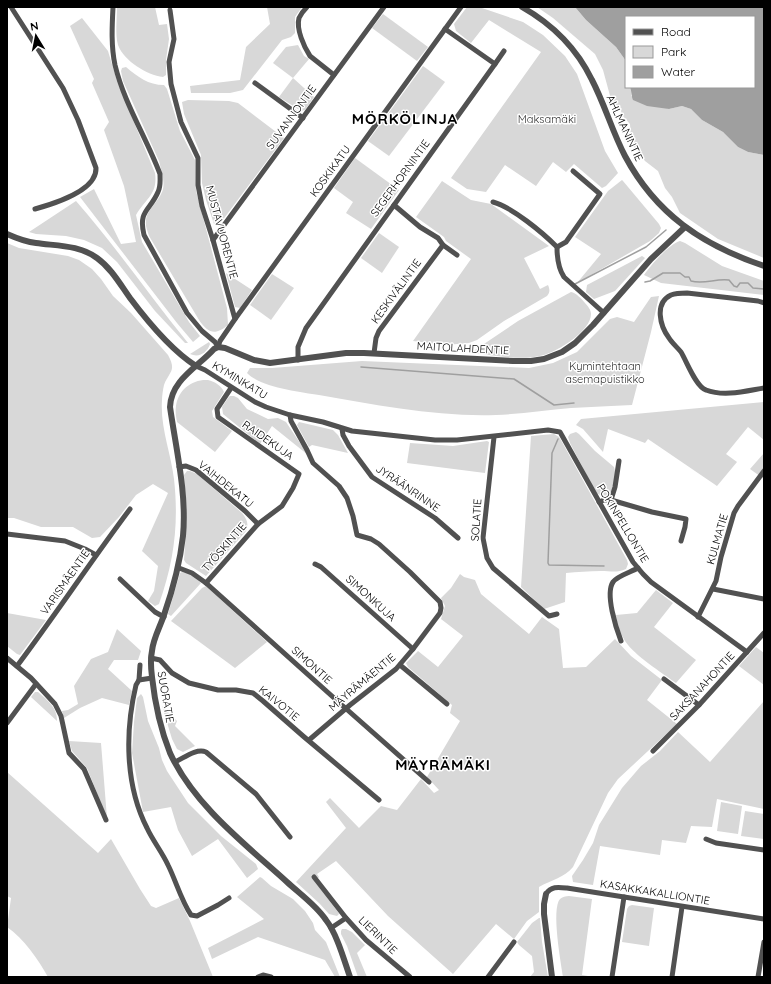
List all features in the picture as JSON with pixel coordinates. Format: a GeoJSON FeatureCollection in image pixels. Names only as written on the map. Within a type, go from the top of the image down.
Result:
{"type":"FeatureCollection","features":[{"type":"Feature","properties":{"kind":"street"},"geometry":{"type":"LineString","coordinates":[[11,7],[63,88],[78,120],[96,168],[94,178],[81,190],[60,202],[35,210]]}},
{"type":"Feature","properties":{"kind":"street"},"geometry":{"type":"LineString","coordinates":[[113,7],[112,37],[115,66],[122,90],[160,174],[158,194],[142,218],[144,235],[187,313],[218,347],[196,366]]}},
{"type":"Feature","properties":{"kind":"street"},"geometry":{"type":"LineString","coordinates":[[307,7],[301,15],[298,25],[307,52],[334,75]]}},
{"type":"Feature","properties":{"kind":"street","name":"SUVANNONTIE"},"geometry":{"type":"LineString","coordinates":[[213,240],[384,7]]}},
{"type":"Feature","properties":{"kind":"street","name":"KOSKIKATU"},"geometry":{"type":"LineString","coordinates":[[218,347],[220,341],[235,319],[461,7]]}},
{"type":"Feature","properties":{"kind":"street","name":"AHLMANINTIE"},"geometry":{"type":"LineString","coordinates":[[522,7],[554,29],[577,55],[593,80],[612,130],[629,163],[640,180],[659,203],[685,227],[720,249],[764,266]]}},
{"type":"Feature","properties":{"kind":"street","name":"MUSTAVUORENTIE"},"geometry":{"type":"LineString","coordinates":[[170,10],[174,39],[169,62],[171,84],[181,122],[198,158],[198,185],[202,206],[235,319]]}},
{"type":"Feature","properties":{"kind":"street"},"geometry":{"type":"LineString","coordinates":[[445,29],[495,64]]}},
{"type":"Feature","properties":{"kind":"street","name":"SEGERHORNINTIE"},"geometry":{"type":"LineString","coordinates":[[298,360],[298,347],[306,328],[504,51]]}},
{"type":"Feature","properties":{"kind":"street"},"geometry":{"type":"LineString","coordinates":[[255,83],[303,118]]}},
{"type":"Feature","properties":{"kind":"street"},"geometry":{"type":"LineString","coordinates":[[557,247],[566,242],[600,194],[572,171]]}},
{"type":"Feature","properties":{"kind":"street"},"geometry":{"type":"LineString","coordinates":[[493,202],[510,210],[542,233],[557,247],[557,257],[564,278],[604,313]]}},
{"type":"Feature","properties":{"kind":"street"},"geometry":{"type":"LineString","coordinates":[[394,205],[420,227],[438,238],[443,245],[457,255]]}},
{"type":"Feature","properties":{"kind":"street","name":"MAITOLAHDENTIE"},"geometry":{"type":"LineString","coordinates":[[218,347],[222,347],[262,362],[280,362],[346,354],[374,353],[513,361],[538,360],[555,355],[569,348],[584,335],[646,264],[685,227]]}},
{"type":"Feature","properties":{"kind":"street","name":"KYMINKATU"},"geometry":{"type":"LineString","coordinates":[[7,234],[19,240],[72,248],[86,252],[98,259],[110,270],[154,328],[188,361],[260,404],[290,415],[317,420],[362,433],[435,440],[494,437],[548,430],[560,432]]}},
{"type":"Feature","properties":{"kind":"street","name":"KESKIVÄLINTIE"},"geometry":{"type":"LineString","coordinates":[[374,353],[376,338],[379,331],[443,245]]}},
{"type":"Feature","properties":{"kind":"street"},"geometry":{"type":"LineString","coordinates":[[764,303],[758,301],[687,293],[677,294],[670,296],[665,301],[661,307],[660,317],[662,326],[669,338],[680,351],[698,383],[705,390],[717,393],[764,388]]}},
{"type":"Feature","properties":{"kind":"street","name":"SUORATIE"},"geometry":{"type":"LineString","coordinates":[[196,366],[177,386],[170,403],[183,506],[183,534],[179,568],[164,617],[153,644],[151,658],[152,678],[159,720],[175,762],[193,791],[208,809],[327,920],[350,977]]}},
{"type":"Feature","properties":{"kind":"street","name":"RAIDEKUJA"},"geometry":{"type":"LineString","coordinates":[[231,388],[217,408],[218,417],[299,474],[293,488],[282,506],[258,524]]}},
{"type":"Feature","properties":{"kind":"street","name":"MÄYRÄMÄENTIE"},"geometry":{"type":"LineString","coordinates":[[290,415],[291,421],[313,463],[339,486],[347,498],[357,535],[371,539],[379,544],[440,602],[441,608],[440,613],[414,649],[400,665],[309,740]]}},
{"type":"Feature","properties":{"kind":"street","name":"JYRÄÄNRINNE"},"geometry":{"type":"LineString","coordinates":[[342,428],[343,435],[349,446],[372,477],[436,518],[458,538]]}},
{"type":"Feature","properties":{"kind":"street","name":"POKINPELLONTIE"},"geometry":{"type":"LineString","coordinates":[[560,432],[638,568],[650,582],[747,652]]}},
{"type":"Feature","properties":{"kind":"street","name":"SOLATIE"},"geometry":{"type":"LineString","coordinates":[[494,437],[483,538],[487,558],[493,568],[550,616],[557,614]]}},
{"type":"Feature","properties":{"kind":"street"},"geometry":{"type":"LineString","coordinates":[[611,500],[615,487],[619,461]]}},
{"type":"Feature","properties":{"kind":"street","name":"VAIHDEKATU"},"geometry":{"type":"LineString","coordinates":[[179,467],[186,466],[196,470],[245,511],[258,524]]}},
{"type":"Feature","properties":{"kind":"street","name":"KULMATIE"},"geometry":{"type":"LineString","coordinates":[[698,617],[713,589],[734,513],[764,471]]}},
{"type":"Feature","properties":{"kind":"street"},"geometry":{"type":"LineString","coordinates":[[599,502],[611,500],[652,512],[686,519],[681,541]]}},
{"type":"Feature","properties":{"kind":"street","name":"VARISMÄENTIE"},"geometry":{"type":"LineString","coordinates":[[17,666],[130,509]]}},
{"type":"Feature","properties":{"kind":"street","name":"TYÖSKINTIE"},"geometry":{"type":"LineString","coordinates":[[206,583],[258,524]]}},
{"type":"Feature","properties":{"kind":"street"},"geometry":{"type":"LineString","coordinates":[[7,534],[65,541],[96,555]]}},
{"type":"Feature","properties":{"kind":"street","name":"SIMONKUJA"},"geometry":{"type":"LineString","coordinates":[[314,564],[321,567],[414,649]]}},
{"type":"Feature","properties":{"kind":"street","name":"SIMONTIE"},"geometry":{"type":"LineString","coordinates":[[179,568],[192,573],[206,583],[345,709],[429,782]]}},
{"type":"Feature","properties":{"kind":"street"},"geometry":{"type":"LineString","coordinates":[[621,641],[615,625],[611,605],[611,590],[613,583],[618,578],[638,568]]}},
{"type":"Feature","properties":{"kind":"street"},"geometry":{"type":"LineString","coordinates":[[120,579],[155,612],[164,617]]}},
{"type":"Feature","properties":{"kind":"street"},"geometry":{"type":"LineString","coordinates":[[713,589],[764,599]]}},
{"type":"Feature","properties":{"kind":"street","name":"SAKSANAHONTIE"},"geometry":{"type":"LineString","coordinates":[[653,751],[698,705],[764,633]]}},
{"type":"Feature","properties":{"kind":"street"},"geometry":{"type":"LineString","coordinates":[[7,658],[36,684],[57,708],[62,721],[69,753],[84,769],[106,820]]}},
{"type":"Feature","properties":{"kind":"street","name":"KAIVOTIE"},"geometry":{"type":"LineString","coordinates":[[151,658],[160,660],[172,673],[190,683],[218,690],[236,690],[253,693],[379,800]]}},
{"type":"Feature","properties":{"kind":"street"},"geometry":{"type":"LineString","coordinates":[[140,665],[139,680],[134,694],[128,754],[134,790],[143,819],[168,865],[191,915],[197,916],[229,898]]}},
{"type":"Feature","properties":{"kind":"street"},"geometry":{"type":"LineString","coordinates":[[400,665],[447,704]]}},
{"type":"Feature","properties":{"kind":"street"},"geometry":{"type":"LineString","coordinates":[[139,680],[152,678]]}},
{"type":"Feature","properties":{"kind":"street"},"geometry":{"type":"LineString","coordinates":[[664,679],[698,705]]}},
{"type":"Feature","properties":{"kind":"street"},"geometry":{"type":"LineString","coordinates":[[7,723],[36,684]]}},
{"type":"Feature","properties":{"kind":"street"},"geometry":{"type":"LineString","coordinates":[[175,762],[197,751],[202,750],[206,752],[256,794],[290,837]]}},
{"type":"Feature","properties":{"kind":"street"},"geometry":{"type":"LineString","coordinates":[[706,839],[716,843],[764,850]]}},
{"type":"Feature","properties":{"kind":"street"},"geometry":{"type":"LineString","coordinates":[[314,877],[346,918]]}},
{"type":"Feature","properties":{"kind":"street","name":"KASAKKAKALLIONTIE"},"geometry":{"type":"LineString","coordinates":[[546,894],[551,888],[561,887],[764,919]]}},
{"type":"Feature","properties":{"kind":"street"},"geometry":{"type":"LineString","coordinates":[[546,894],[544,914],[552,977]]}},
{"type":"Feature","properties":{"kind":"street"},"geometry":{"type":"LineString","coordinates":[[612,977],[624,897]]}},
{"type":"Feature","properties":{"kind":"street"},"geometry":{"type":"LineString","coordinates":[[672,977],[682,906]]}},
{"type":"Feature","properties":{"kind":"street","name":"LIERINTIE"},"geometry":{"type":"LineString","coordinates":[[331,928],[346,918],[366,940],[410,977]]}},
{"type":"Feature","properties":{"kind":"street"},"geometry":{"type":"LineString","coordinates":[[488,977],[514,942]]}},
{"type":"Feature","properties":{"kind":"street"},"geometry":{"type":"LineString","coordinates":[[758,977],[763,956],[764,942]]}},
{"type":"Feature","properties":{"kind":"street"},"geometry":{"type":"LineString","coordinates":[[258,977],[263,975],[271,977]]}},
{"type":"Feature","properties":{"kind":"green space"},"geometry":{"type":"Polygon","coordinates":[[[117,7],[155,7],[159,25],[167,24],[169,39],[166,60],[166,75],[163,77],[157,76],[143,70],[131,62],[121,51],[118,45],[116,26],[117,7]]]}},
{"type":"Feature","properties":{"kind":"green space"},"geometry":{"type":"Polygon","coordinates":[[[267,7],[302,7],[295,17],[295,33],[291,37],[282,40],[243,90],[230,93],[191,93],[190,86],[240,80],[246,47],[270,24],[267,7]]]}},
{"type":"Feature","properties":{"kind":"green space","name":"Maksamäki"},"geometry":{"type":"Polygon","coordinates":[[[467,7],[479,7],[523,22],[543,35],[565,56],[577,74],[605,151],[618,173],[606,186],[602,188],[574,164],[566,172],[553,162],[536,186],[505,165],[486,192],[467,189],[451,178],[541,52],[489,20],[471,43],[456,31],[454,24],[467,7]]]}},
{"type":"Feature","properties":{"kind":"green space"},"geometry":{"type":"Polygon","coordinates":[[[537,7],[575,7],[586,20],[616,47],[625,60],[625,88],[630,88],[632,91],[631,96],[669,109],[682,106],[691,109],[702,120],[723,132],[738,147],[748,152],[764,155],[764,258],[718,239],[680,213],[672,197],[665,188],[658,171],[645,161],[631,143],[630,124],[623,116],[619,106],[612,103],[603,70],[595,54],[553,18],[537,7]]]}},
{"type":"Feature","properties":{"kind":"green space"},"geometry":{"type":"Polygon","coordinates":[[[383,14],[428,47],[417,61],[372,28],[383,14]]]}},
{"type":"Feature","properties":{"kind":"green space"},"geometry":{"type":"Polygon","coordinates":[[[82,18],[108,51],[117,81],[155,173],[155,186],[153,191],[136,215],[142,242],[189,322],[200,336],[193,342],[80,197],[94,189],[121,244],[136,242],[124,186],[104,130],[109,122],[92,83],[94,79],[70,26],[82,18]]]}},
{"type":"Feature","properties":{"kind":"green space"},"geometry":{"type":"Polygon","coordinates":[[[298,45],[304,56],[309,59],[293,78],[273,63],[286,47],[298,45]]]}},
{"type":"Feature","properties":{"kind":"green space"},"geometry":{"type":"Polygon","coordinates":[[[423,66],[445,82],[389,156],[368,141],[423,66]]]}},
{"type":"Feature","properties":{"kind":"green space"},"geometry":{"type":"Polygon","coordinates":[[[126,67],[144,80],[153,84],[164,85],[167,89],[180,131],[195,160],[196,191],[227,308],[228,325],[219,331],[212,332],[199,320],[149,236],[146,225],[147,217],[163,189],[163,179],[159,161],[123,81],[121,71],[122,68],[126,67]]]}},
{"type":"Feature","properties":{"kind":"green space"},"geometry":{"type":"Polygon","coordinates":[[[293,78],[314,97],[305,110],[301,111],[279,97],[293,78]]]}},
{"type":"Feature","properties":{"kind":"green space"},"geometry":{"type":"Polygon","coordinates":[[[188,100],[229,101],[238,103],[284,138],[219,225],[214,224],[206,200],[202,183],[201,155],[184,114],[182,102],[188,100]]]}},
{"type":"Feature","properties":{"kind":"green space"},"geometry":{"type":"Polygon","coordinates":[[[355,158],[399,190],[371,229],[346,213],[353,202],[334,188],[355,158]]]}},
{"type":"Feature","properties":{"kind":"green space"},"geometry":{"type":"Polygon","coordinates":[[[622,180],[659,224],[661,228],[659,233],[650,241],[577,283],[601,254],[575,237],[608,191],[622,180]]]}},
{"type":"Feature","properties":{"kind":"green space"},"geometry":{"type":"Polygon","coordinates":[[[442,181],[471,200],[491,204],[549,246],[524,258],[540,289],[548,285],[549,293],[547,296],[504,321],[477,340],[469,343],[445,345],[413,341],[471,259],[416,217],[442,181]]]}},
{"type":"Feature","properties":{"kind":"green space"},"geometry":{"type":"Polygon","coordinates":[[[76,201],[188,343],[185,343],[155,311],[117,262],[102,248],[84,240],[66,236],[36,234],[29,232],[76,201]]]}},
{"type":"Feature","properties":{"kind":"green space"},"geometry":{"type":"Polygon","coordinates":[[[379,233],[399,247],[382,273],[361,258],[379,233]]]}},
{"type":"Feature","properties":{"kind":"green space"},"geometry":{"type":"Polygon","coordinates":[[[680,241],[722,266],[764,281],[764,295],[661,283],[644,275],[665,251],[680,241]]]}},
{"type":"Feature","properties":{"kind":"green space"},"geometry":{"type":"Polygon","coordinates":[[[7,243],[19,248],[68,256],[79,260],[92,269],[113,296],[131,313],[171,360],[172,368],[164,385],[162,410],[164,430],[174,479],[176,512],[174,543],[172,558],[164,588],[159,604],[155,606],[148,601],[154,591],[158,566],[142,551],[168,493],[153,484],[136,495],[119,517],[100,537],[92,538],[73,527],[41,527],[14,518],[7,518],[7,243]]]}},
{"type":"Feature","properties":{"kind":"green space"},"geometry":{"type":"Polygon","coordinates":[[[642,256],[645,258],[615,291],[594,299],[586,292],[587,285],[642,256]]]}},
{"type":"Feature","properties":{"kind":"green space"},"geometry":{"type":"Polygon","coordinates":[[[226,273],[252,290],[240,308],[235,307],[226,273]]]}},
{"type":"Feature","properties":{"kind":"green space"},"geometry":{"type":"Polygon","coordinates":[[[272,274],[294,288],[271,320],[250,305],[272,274]]]}},
{"type":"Feature","properties":{"kind":"green space"},"geometry":{"type":"Polygon","coordinates":[[[571,292],[582,300],[589,308],[591,314],[590,320],[586,327],[565,345],[550,353],[527,358],[476,353],[475,350],[518,321],[571,292]]]}},
{"type":"Feature","properties":{"kind":"green space","name":"Kymintehtaan asemapuistikko"},"geometry":{"type":"Polygon","coordinates":[[[659,296],[632,405],[571,408],[496,415],[451,414],[384,406],[291,390],[261,382],[247,373],[250,368],[272,368],[362,361],[529,368],[553,363],[577,352],[610,319],[617,317],[634,322],[651,297],[659,296]]]}},
{"type":"Feature","properties":{"kind":"green space"},"geometry":{"type":"Polygon","coordinates":[[[209,342],[209,347],[202,354],[190,354],[209,342]]]}},
{"type":"Feature","properties":{"kind":"green space"},"geometry":{"type":"Polygon","coordinates":[[[208,380],[218,384],[224,392],[212,411],[213,417],[232,431],[215,452],[177,422],[176,414],[177,400],[183,390],[197,381],[208,380]]]}},
{"type":"Feature","properties":{"kind":"green space"},"geometry":{"type":"Polygon","coordinates":[[[230,396],[238,398],[247,409],[268,419],[278,418],[286,422],[308,455],[272,426],[260,444],[223,414],[222,407],[230,396]]]}},
{"type":"Feature","properties":{"kind":"green space"},"geometry":{"type":"Polygon","coordinates":[[[764,402],[764,440],[748,427],[726,454],[737,462],[717,486],[648,439],[645,443],[608,429],[603,452],[583,429],[576,425],[581,419],[764,402]]]}},
{"type":"Feature","properties":{"kind":"green space"},"geometry":{"type":"Polygon","coordinates":[[[299,422],[333,430],[338,435],[348,453],[312,445],[309,447],[297,425],[299,422]]]}},
{"type":"Feature","properties":{"kind":"green space"},"geometry":{"type":"Polygon","coordinates":[[[576,432],[614,467],[614,482],[609,496],[604,497],[596,493],[570,443],[568,437],[570,434],[576,432]]]}},
{"type":"Feature","properties":{"kind":"green space"},"geometry":{"type":"Polygon","coordinates":[[[554,434],[559,437],[562,442],[628,564],[626,569],[614,572],[592,571],[566,573],[565,602],[544,609],[521,587],[531,436],[554,434]]]}},
{"type":"Feature","properties":{"kind":"green space"},"geometry":{"type":"Polygon","coordinates":[[[487,441],[489,442],[485,473],[407,463],[410,443],[453,446],[487,441]]]}},
{"type":"Feature","properties":{"kind":"green space"},"geometry":{"type":"Polygon","coordinates":[[[764,453],[764,479],[750,469],[764,453]]]}},
{"type":"Feature","properties":{"kind":"green space"},"geometry":{"type":"Polygon","coordinates":[[[187,471],[197,474],[242,513],[247,522],[246,531],[206,576],[186,563],[184,560],[187,516],[184,475],[187,471]]]}},
{"type":"Feature","properties":{"kind":"green space"},"geometry":{"type":"Polygon","coordinates":[[[180,573],[191,574],[201,583],[171,616],[168,614],[180,573]]]}},
{"type":"Feature","properties":{"kind":"green space"},"geometry":{"type":"Polygon","coordinates":[[[460,574],[464,577],[475,580],[481,594],[529,634],[542,617],[559,629],[563,668],[586,667],[615,639],[631,656],[662,680],[647,700],[677,724],[618,779],[608,793],[573,867],[561,876],[539,887],[539,912],[527,921],[514,939],[496,924],[453,974],[388,916],[336,861],[317,874],[319,877],[315,882],[338,912],[339,914],[337,916],[329,914],[296,882],[346,828],[326,802],[330,798],[359,828],[381,806],[397,810],[421,779],[434,793],[439,790],[427,777],[460,721],[450,713],[452,705],[408,667],[406,663],[418,651],[438,667],[463,636],[441,619],[445,606],[441,598],[451,588],[460,574]]]}},
{"type":"Feature","properties":{"kind":"green space"},"geometry":{"type":"Polygon","coordinates":[[[206,586],[267,642],[235,668],[171,621],[202,588],[206,586]]]}},
{"type":"Feature","properties":{"kind":"green space"},"geometry":{"type":"Polygon","coordinates":[[[656,590],[673,603],[654,627],[696,660],[676,683],[649,664],[629,647],[617,622],[616,615],[637,613],[656,590]]]}},
{"type":"Feature","properties":{"kind":"green space"},"geometry":{"type":"Polygon","coordinates":[[[7,613],[46,620],[20,655],[7,646],[7,613]]]}},
{"type":"Feature","properties":{"kind":"green space"},"geometry":{"type":"Polygon","coordinates":[[[117,629],[141,651],[138,660],[114,660],[108,669],[132,691],[129,705],[102,698],[80,708],[64,718],[62,711],[68,710],[78,704],[74,686],[91,659],[108,652],[117,629]]]}},
{"type":"Feature","properties":{"kind":"green space"},"geometry":{"type":"Polygon","coordinates":[[[756,647],[764,653],[764,685],[739,666],[756,647]]]}},
{"type":"Feature","properties":{"kind":"green space"},"geometry":{"type":"Polygon","coordinates":[[[35,692],[38,692],[54,708],[57,721],[31,697],[35,692]]]}},
{"type":"Feature","properties":{"kind":"green space"},"geometry":{"type":"Polygon","coordinates":[[[141,694],[148,721],[167,771],[188,803],[221,836],[256,864],[258,869],[247,878],[218,839],[192,856],[178,830],[171,807],[143,812],[132,753],[137,698],[141,694]]]}},
{"type":"Feature","properties":{"kind":"green space"},"geometry":{"type":"Polygon","coordinates":[[[764,701],[764,809],[717,799],[712,827],[691,826],[686,843],[662,840],[660,855],[600,846],[593,885],[573,882],[572,876],[593,843],[599,825],[622,788],[641,766],[660,751],[678,732],[710,762],[764,701]]]}},
{"type":"Feature","properties":{"kind":"green space"},"geometry":{"type":"Polygon","coordinates":[[[162,706],[177,721],[175,726],[195,746],[183,752],[177,749],[172,739],[162,706]]]}},
{"type":"Feature","properties":{"kind":"green space"},"geometry":{"type":"Polygon","coordinates":[[[69,741],[101,743],[107,818],[87,768],[72,751],[69,741]]]}},
{"type":"Feature","properties":{"kind":"green space"},"geometry":{"type":"Polygon","coordinates":[[[7,772],[98,853],[111,839],[151,906],[156,908],[179,898],[213,977],[48,977],[30,950],[19,937],[7,927],[11,898],[7,896],[7,772]]]}},
{"type":"Feature","properties":{"kind":"green space"},"geometry":{"type":"Polygon","coordinates":[[[721,802],[742,806],[738,834],[717,831],[721,802]]]}},
{"type":"Feature","properties":{"kind":"green space"},"geometry":{"type":"Polygon","coordinates":[[[745,811],[764,814],[764,839],[741,836],[745,811]]]}},
{"type":"Feature","properties":{"kind":"green space"},"geometry":{"type":"Polygon","coordinates":[[[260,877],[271,886],[293,899],[305,911],[313,923],[315,930],[326,942],[340,977],[335,977],[325,960],[258,937],[212,959],[208,948],[264,919],[237,897],[260,877]]]}},
{"type":"Feature","properties":{"kind":"green space"},"geometry":{"type":"Polygon","coordinates":[[[569,896],[592,899],[582,975],[594,977],[563,977],[557,936],[556,913],[557,905],[560,899],[569,896]]]}},
{"type":"Feature","properties":{"kind":"green space"},"geometry":{"type":"Polygon","coordinates":[[[632,905],[654,908],[649,946],[622,942],[627,909],[632,905]]]}},
{"type":"Feature","properties":{"kind":"green space"},"geometry":{"type":"Polygon","coordinates":[[[539,918],[548,977],[530,977],[534,972],[532,956],[517,942],[532,923],[539,918]]]}},
{"type":"Feature","properties":{"kind":"green space"},"geometry":{"type":"Polygon","coordinates":[[[342,929],[352,932],[365,945],[357,953],[367,977],[358,977],[341,934],[342,929]]]}},
{"type":"Feature","properties":{"kind":"water"},"geometry":{"type":"Polygon","coordinates":[[[575,7],[764,7],[764,155],[748,152],[738,147],[723,132],[702,120],[691,109],[682,106],[669,109],[647,106],[633,100],[630,88],[755,88],[755,16],[625,16],[625,60],[616,47],[586,20],[575,7]]]}},
{"type":"Feature","properties":{"kind":"waterway"},"geometry":{"type":"LineString","coordinates":[[575,284],[646,247],[666,230]]}},
{"type":"Feature","properties":{"kind":"waterway"},"geometry":{"type":"LineString","coordinates":[[645,282],[650,281],[663,273],[680,273],[685,277],[689,277],[691,281],[696,282],[729,280],[734,286],[737,287],[740,283],[748,283],[753,288],[764,289]]}},
{"type":"Feature","properties":{"kind":"waterway"},"geometry":{"type":"LineString","coordinates":[[361,367],[514,379],[554,405],[574,403]]}},
{"type":"Feature","properties":{"kind":"waterway"},"geometry":{"type":"LineString","coordinates":[[558,439],[552,453],[548,563],[549,565],[604,566]]}},
{"type":"Feature","properties":{"kind":"district","name":"MÖRKÖLINJA"},"geometry":{"type":"Point","coordinates":[405,119]}},
{"type":"Feature","properties":{"kind":"district","name":"MÄYRÄMÄKI"},"geometry":{"type":"Point","coordinates":[443,765]}}]}
